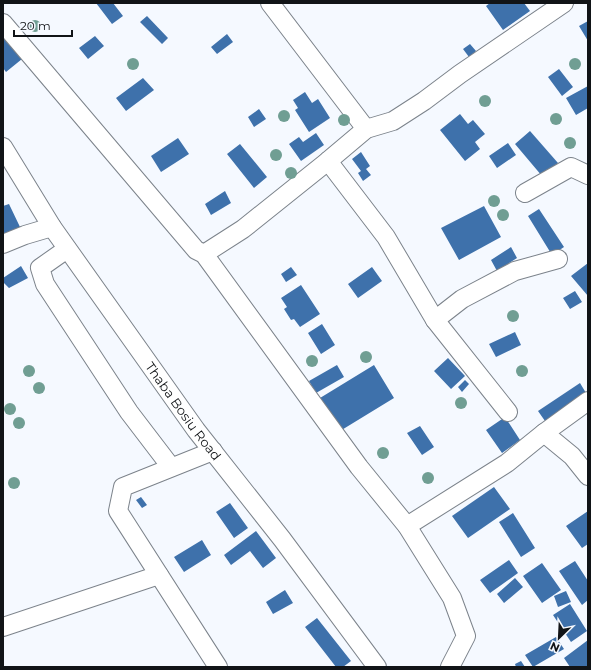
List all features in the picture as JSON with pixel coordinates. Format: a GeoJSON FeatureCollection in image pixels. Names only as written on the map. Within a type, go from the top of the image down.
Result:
{"type":"FeatureCollection","features":[{"type":"Feature","properties":{"kind":"street"},"geometry":{"type":"LineString","coordinates":[[270,3],[366,129]]}},
{"type":"Feature","properties":{"kind":"street"},"geometry":{"type":"LineString","coordinates":[[204,254],[242,230],[328,162],[366,129],[393,121],[564,3]]}},
{"type":"Feature","properties":{"kind":"street"},"geometry":{"type":"LineString","coordinates":[[3,22],[196,250],[204,254],[359,467],[407,526],[452,598],[466,636],[450,667]]}},
{"type":"Feature","properties":{"kind":"street","name":"Thaba Bosiu Road"},"geometry":{"type":"LineString","coordinates":[[3,147],[52,228],[196,430],[282,539],[377,667]]}},
{"type":"Feature","properties":{"kind":"street"},"geometry":{"type":"LineString","coordinates":[[328,162],[386,237],[435,320],[508,412]]}},
{"type":"Feature","properties":{"kind":"street"},"geometry":{"type":"LineString","coordinates":[[525,193],[571,167],[588,175]]}},
{"type":"Feature","properties":{"kind":"street"},"geometry":{"type":"LineString","coordinates":[[3,244],[25,235],[52,228]]}},
{"type":"Feature","properties":{"kind":"street"},"geometry":{"type":"LineString","coordinates":[[67,249],[40,268],[45,284],[129,412],[171,467]]}},
{"type":"Feature","properties":{"kind":"street"},"geometry":{"type":"LineString","coordinates":[[435,320],[462,299],[515,271],[558,259]]}},
{"type":"Feature","properties":{"kind":"street"},"geometry":{"type":"LineString","coordinates":[[407,526],[507,463],[544,433],[588,401]]}},
{"type":"Feature","properties":{"kind":"street"},"geometry":{"type":"LineString","coordinates":[[544,433],[572,456],[588,476]]}},
{"type":"Feature","properties":{"kind":"street"},"geometry":{"type":"LineString","coordinates":[[213,451],[123,487],[118,510],[218,667]]}},
{"type":"Feature","properties":{"kind":"street"},"geometry":{"type":"LineString","coordinates":[[3,626],[159,575]]}},
{"type":"Feature","properties":{"kind":"building"},"geometry":{"type":"Polygon","coordinates":[[[96,3],[113,3],[123,16],[112,24],[96,3]]]}},
{"type":"Feature","properties":{"kind":"building"},"geometry":{"type":"Polygon","coordinates":[[[490,3],[524,3],[530,11],[503,30],[486,6],[490,3]]]}},
{"type":"Feature","properties":{"kind":"building"},"geometry":{"type":"Polygon","coordinates":[[[147,16],[168,38],[162,44],[140,22],[147,16]]]}},
{"type":"Feature","properties":{"kind":"building"},"geometry":{"type":"Polygon","coordinates":[[[588,21],[588,41],[579,26],[588,21]]]}},
{"type":"Feature","properties":{"kind":"building"},"geometry":{"type":"Polygon","coordinates":[[[227,34],[233,42],[217,54],[211,47],[227,34]]]}},
{"type":"Feature","properties":{"kind":"building"},"geometry":{"type":"Polygon","coordinates":[[[3,36],[22,59],[6,72],[3,68],[3,36]]]}},
{"type":"Feature","properties":{"kind":"building"},"geometry":{"type":"Polygon","coordinates":[[[95,36],[104,46],[88,59],[79,48],[95,36]]]}},
{"type":"Feature","properties":{"kind":"building"},"geometry":{"type":"Polygon","coordinates":[[[470,44],[476,51],[469,57],[463,49],[470,44]]]}},
{"type":"Feature","properties":{"kind":"building"},"geometry":{"type":"Polygon","coordinates":[[[559,69],[573,87],[562,96],[548,77],[559,69]]]}},
{"type":"Feature","properties":{"kind":"building"},"geometry":{"type":"Polygon","coordinates":[[[143,78],[154,90],[126,111],[116,98],[143,78]]]}},
{"type":"Feature","properties":{"kind":"building"},"geometry":{"type":"Polygon","coordinates":[[[588,86],[588,108],[576,115],[566,98],[588,86]]]}},
{"type":"Feature","properties":{"kind":"building"},"geometry":{"type":"Polygon","coordinates":[[[305,92],[312,103],[318,99],[330,118],[309,132],[295,110],[298,108],[293,100],[305,92]]]}},
{"type":"Feature","properties":{"kind":"building"},"geometry":{"type":"Polygon","coordinates":[[[259,109],[266,119],[254,127],[248,117],[259,109]]]}},
{"type":"Feature","properties":{"kind":"building"},"geometry":{"type":"Polygon","coordinates":[[[460,114],[468,124],[473,120],[485,134],[475,142],[480,149],[465,161],[440,130],[460,114]]]}},
{"type":"Feature","properties":{"kind":"building"},"geometry":{"type":"Polygon","coordinates":[[[530,131],[558,163],[542,176],[515,144],[530,131]]]}},
{"type":"Feature","properties":{"kind":"building"},"geometry":{"type":"Polygon","coordinates":[[[316,133],[324,145],[301,161],[289,144],[299,137],[303,142],[316,133]]]}},
{"type":"Feature","properties":{"kind":"building"},"geometry":{"type":"Polygon","coordinates":[[[178,138],[189,154],[161,172],[151,156],[178,138]]]}},
{"type":"Feature","properties":{"kind":"building"},"geometry":{"type":"Polygon","coordinates":[[[508,143],[516,155],[497,168],[489,156],[508,143]]]}},
{"type":"Feature","properties":{"kind":"building"},"geometry":{"type":"Polygon","coordinates":[[[240,144],[267,177],[254,188],[227,154],[240,144]]]}},
{"type":"Feature","properties":{"kind":"building"},"geometry":{"type":"Polygon","coordinates":[[[361,152],[370,166],[366,169],[371,175],[363,181],[358,173],[361,171],[352,159],[361,152]]]}},
{"type":"Feature","properties":{"kind":"building"},"geometry":{"type":"Polygon","coordinates":[[[225,191],[231,203],[211,215],[205,204],[225,191]]]}},
{"type":"Feature","properties":{"kind":"building"},"geometry":{"type":"Polygon","coordinates":[[[9,204],[20,227],[3,235],[3,206],[9,204]]]}},
{"type":"Feature","properties":{"kind":"building"},"geometry":{"type":"Polygon","coordinates":[[[484,206],[501,237],[459,260],[441,228],[484,206]]]}},
{"type":"Feature","properties":{"kind":"building"},"geometry":{"type":"Polygon","coordinates":[[[539,209],[564,247],[552,255],[528,216],[539,209]]]}},
{"type":"Feature","properties":{"kind":"building"},"geometry":{"type":"Polygon","coordinates":[[[511,247],[517,258],[497,271],[491,260],[511,247]]]}},
{"type":"Feature","properties":{"kind":"building"},"geometry":{"type":"Polygon","coordinates":[[[588,263],[588,296],[571,276],[588,263]]]}},
{"type":"Feature","properties":{"kind":"building"},"geometry":{"type":"Polygon","coordinates":[[[21,266],[28,278],[9,288],[3,282],[3,278],[21,266]]]}},
{"type":"Feature","properties":{"kind":"building"},"geometry":{"type":"Polygon","coordinates":[[[291,267],[297,275],[286,282],[281,274],[291,267]]]}},
{"type":"Feature","properties":{"kind":"building"},"geometry":{"type":"Polygon","coordinates":[[[372,267],[382,281],[358,298],[348,284],[372,267]]]}},
{"type":"Feature","properties":{"kind":"building"},"geometry":{"type":"Polygon","coordinates":[[[301,285],[320,314],[300,327],[294,319],[291,320],[284,309],[287,307],[281,298],[301,285]]]}},
{"type":"Feature","properties":{"kind":"building"},"geometry":{"type":"Polygon","coordinates":[[[575,291],[582,302],[570,309],[563,298],[575,291]]]}},
{"type":"Feature","properties":{"kind":"building"},"geometry":{"type":"Polygon","coordinates":[[[322,324],[335,345],[321,354],[308,333],[322,324]]]}},
{"type":"Feature","properties":{"kind":"building"},"geometry":{"type":"Polygon","coordinates":[[[515,332],[521,345],[496,357],[489,344],[515,332]]]}},
{"type":"Feature","properties":{"kind":"building"},"geometry":{"type":"Polygon","coordinates":[[[448,358],[465,376],[451,389],[434,371],[448,358]]]}},
{"type":"Feature","properties":{"kind":"building"},"geometry":{"type":"Polygon","coordinates":[[[337,365],[344,377],[316,393],[309,381],[337,365]]]}},
{"type":"Feature","properties":{"kind":"building"},"geometry":{"type":"Polygon","coordinates":[[[374,365],[394,398],[340,431],[320,398],[374,365]]]}},
{"type":"Feature","properties":{"kind":"building"},"geometry":{"type":"Polygon","coordinates":[[[465,380],[469,384],[462,392],[458,387],[465,380]]]}},
{"type":"Feature","properties":{"kind":"building"},"geometry":{"type":"Polygon","coordinates":[[[580,383],[586,393],[545,421],[538,411],[580,383]]]}},
{"type":"Feature","properties":{"kind":"building"},"geometry":{"type":"Polygon","coordinates":[[[505,417],[520,440],[502,453],[486,430],[505,417]]]}},
{"type":"Feature","properties":{"kind":"building"},"geometry":{"type":"Polygon","coordinates":[[[420,426],[434,447],[422,455],[407,433],[420,426]]]}},
{"type":"Feature","properties":{"kind":"building"},"geometry":{"type":"Polygon","coordinates":[[[494,487],[510,509],[468,538],[452,516],[494,487]]]}},
{"type":"Feature","properties":{"kind":"building"},"geometry":{"type":"Polygon","coordinates":[[[141,497],[147,505],[142,508],[136,500],[141,497]]]}},
{"type":"Feature","properties":{"kind":"building"},"geometry":{"type":"Polygon","coordinates":[[[230,503],[248,528],[234,538],[216,512],[230,503]]]}},
{"type":"Feature","properties":{"kind":"building"},"geometry":{"type":"Polygon","coordinates":[[[588,511],[588,544],[582,548],[566,526],[588,511]]]}},
{"type":"Feature","properties":{"kind":"building"},"geometry":{"type":"Polygon","coordinates":[[[513,513],[535,548],[521,557],[499,522],[513,513]]]}},
{"type":"Feature","properties":{"kind":"building"},"geometry":{"type":"Polygon","coordinates":[[[256,531],[276,558],[263,568],[250,551],[231,565],[224,555],[256,531]]]}},
{"type":"Feature","properties":{"kind":"building"},"geometry":{"type":"Polygon","coordinates":[[[202,540],[211,555],[184,572],[174,557],[202,540]]]}},
{"type":"Feature","properties":{"kind":"building"},"geometry":{"type":"Polygon","coordinates":[[[509,560],[518,573],[490,593],[480,580],[509,560]]]}},
{"type":"Feature","properties":{"kind":"building"},"geometry":{"type":"Polygon","coordinates":[[[575,561],[588,581],[588,600],[582,605],[559,571],[575,561]]]}},
{"type":"Feature","properties":{"kind":"building"},"geometry":{"type":"Polygon","coordinates":[[[542,563],[561,590],[542,603],[523,576],[542,563]]]}},
{"type":"Feature","properties":{"kind":"building"},"geometry":{"type":"Polygon","coordinates":[[[515,578],[523,587],[504,603],[497,594],[515,578]]]}},
{"type":"Feature","properties":{"kind":"building"},"geometry":{"type":"Polygon","coordinates":[[[285,590],[293,603],[273,614],[266,602],[285,590]]]}},
{"type":"Feature","properties":{"kind":"building"},"geometry":{"type":"Polygon","coordinates":[[[566,591],[571,602],[558,607],[554,596],[566,591]]]}},
{"type":"Feature","properties":{"kind":"building"},"geometry":{"type":"Polygon","coordinates":[[[570,604],[587,631],[571,642],[553,615],[570,604]]]}},
{"type":"Feature","properties":{"kind":"building"},"geometry":{"type":"Polygon","coordinates":[[[317,618],[351,661],[343,667],[336,667],[305,627],[317,618]]]}},
{"type":"Feature","properties":{"kind":"building"},"geometry":{"type":"Polygon","coordinates":[[[556,637],[564,649],[533,667],[525,655],[556,637]]]}},
{"type":"Feature","properties":{"kind":"building"},"geometry":{"type":"Polygon","coordinates":[[[588,640],[588,667],[570,667],[564,658],[588,640]]]}},
{"type":"Feature","properties":{"kind":"building"},"geometry":{"type":"Polygon","coordinates":[[[521,661],[525,667],[516,667],[515,664],[521,661]]]}}]}
